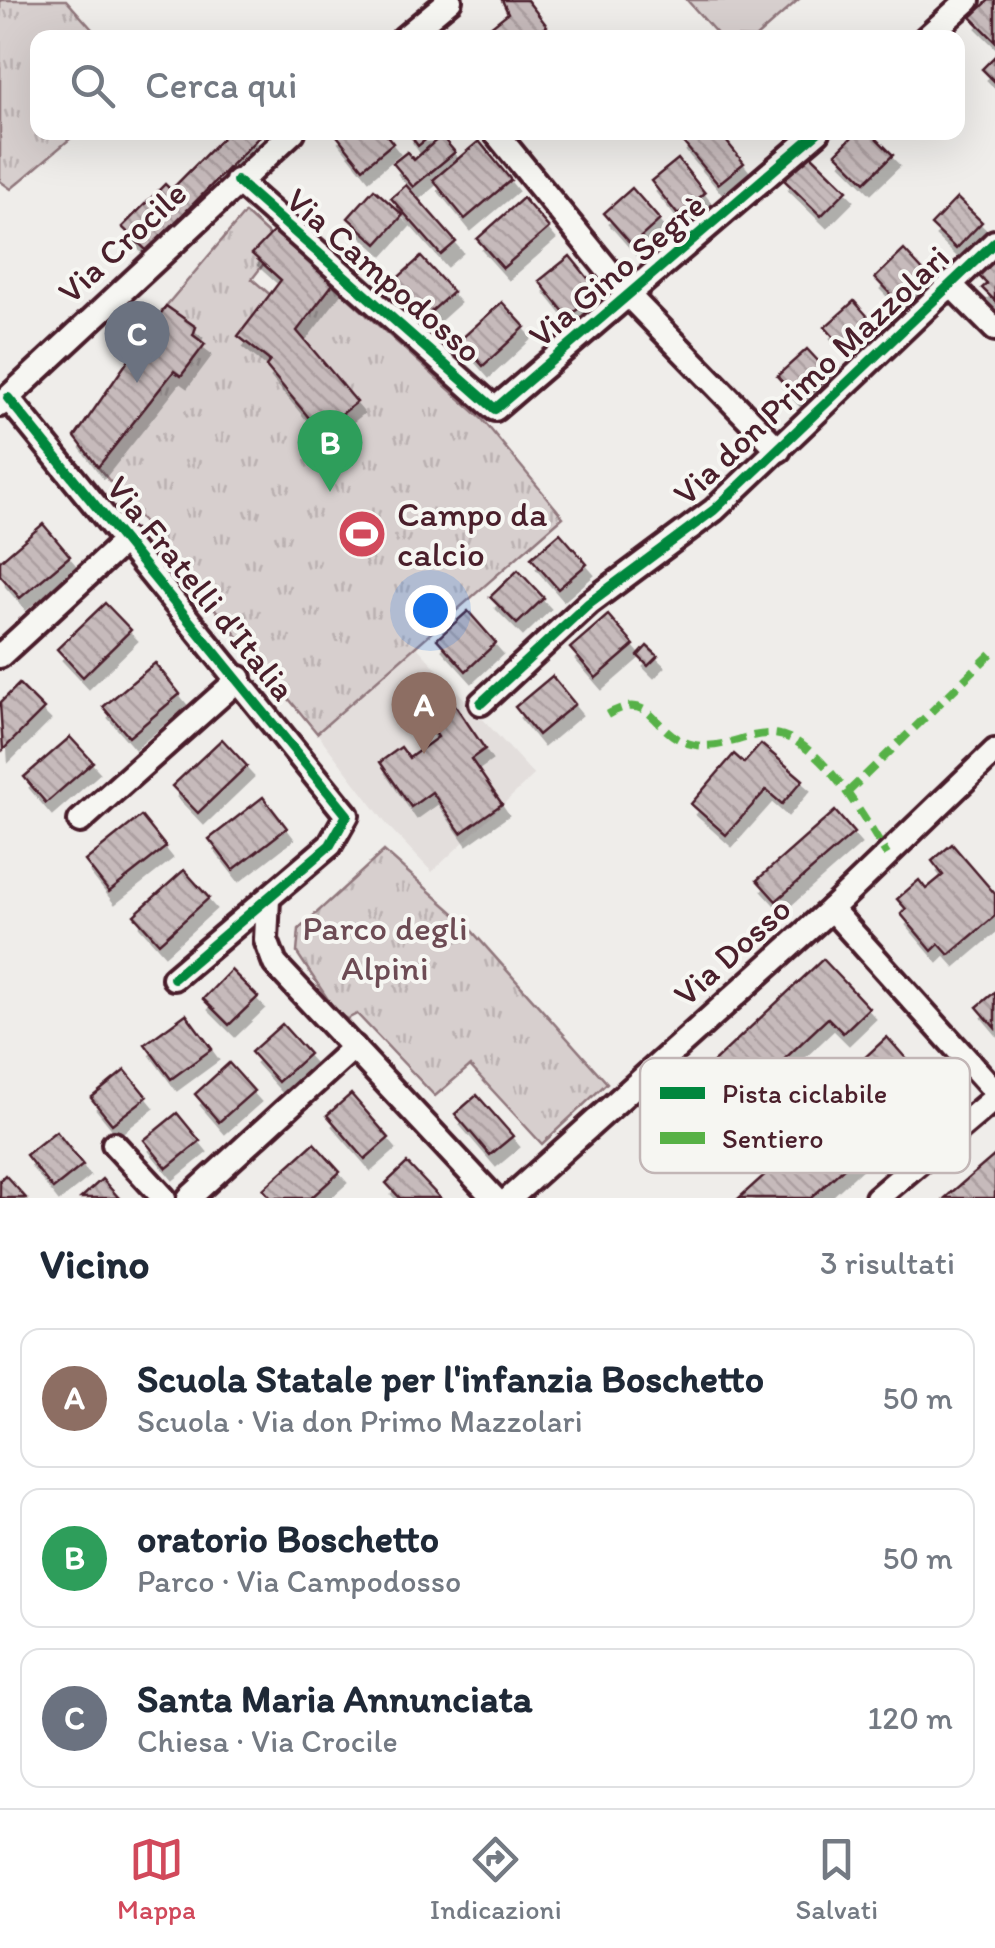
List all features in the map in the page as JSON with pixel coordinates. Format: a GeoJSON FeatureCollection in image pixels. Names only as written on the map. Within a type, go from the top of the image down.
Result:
{"type":"FeatureCollection","features":[{"type":"Feature","properties":{"kind":"street"},"geometry":{"type":"LineString","coordinates":[[418,30],[450,0]]}},
{"type":"Feature","properties":{"kind":"street"},"geometry":{"type":"LineString","coordinates":[[935,30],[968,0]]}},
{"type":"Feature","properties":{"kind":"street","name":"Via Crocile"},"geometry":{"type":"LineString","coordinates":[[4,402],[285,140]]}},
{"type":"Feature","properties":{"kind":"street"},"geometry":{"type":"LineString","coordinates":[[501,140],[630,297],[779,450]]}},
{"type":"Feature","properties":{"kind":"street","name":"Via Gino Segrè"},"geometry":{"type":"LineString","coordinates":[[495,409],[810,140]]}},
{"type":"Feature","properties":{"kind":"street","name":"Via Campodosso"},"geometry":{"type":"LineString","coordinates":[[236,182],[495,409]]}},
{"type":"Feature","properties":{"kind":"street","name":"Via don Primo Mazzolari"},"geometry":{"type":"LineString","coordinates":[[481,703],[589,603],[714,510],[995,242]]}},
{"type":"Feature","properties":{"kind":"street"},"geometry":{"type":"LineString","coordinates":[[950,284],[995,329]]}},
{"type":"Feature","properties":{"kind":"street","name":"Via Fratelli d'Italia"},"geometry":{"type":"LineString","coordinates":[[4,402],[126,540],[347,815],[330,846],[268,899]]}},
{"type":"Feature","properties":{"kind":"street","name":"Via Fratelli d'Italia"},"geometry":{"type":"LineString","coordinates":[[0,656],[126,540]]}},
{"type":"Feature","properties":{"kind":"street","name":"Via Fratelli d'Italia"},"geometry":{"type":"LineString","coordinates":[[80,821],[240,678]]}},
{"type":"Feature","properties":{"kind":"street","name":"Via Dosso"},"geometry":{"type":"LineString","coordinates":[[666,1058],[831,910],[995,751]]}},
{"type":"Feature","properties":{"kind":"street"},"geometry":{"type":"LineString","coordinates":[[174,978],[268,899]]}},
{"type":"Feature","properties":{"kind":"street"},"geometry":{"type":"LineString","coordinates":[[268,899],[266,940],[275,964],[494,1198]]}},
{"type":"Feature","properties":{"kind":"street"},"geometry":{"type":"LineString","coordinates":[[831,910],[962,1058]]}},
{"type":"Feature","properties":{"kind":"street"},"geometry":{"type":"LineString","coordinates":[[188,1198],[354,1047]]}},
{"type":"Feature","properties":{"kind":"street"},"geometry":{"type":"LineString","coordinates":[[970,1067],[995,1095],[970,1117]]}},
{"type":"Feature","properties":{"kind":"street","name":"Via Dosso"},"geometry":{"type":"LineString","coordinates":[[510,1198],[640,1081]]}},
{"type":"Feature","properties":{"kind":"street"},"geometry":{"type":"LineString","coordinates":[[114,1144],[164,1198]]}},
{"type":"Feature","properties":{"kind":"street"},"geometry":{"type":"LineString","coordinates":[[877,1198],[906,1173]]}},
{"type":"Feature","properties":{"kind":"shaded area"},"geometry":{"type":"Polygon","coordinates":[[[415,645],[534,775],[432,872],[388,826],[317,733],[415,645]]]}},
{"type":"Feature","properties":{"kind":"green space"},"geometry":{"type":"Polygon","coordinates":[[[0,0],[66,0],[93,30],[30,30],[30,140],[69,140],[11,189],[0,181],[0,0]]]}},
{"type":"Feature","properties":{"kind":"green space"},"geometry":{"type":"Polygon","coordinates":[[[687,0],[798,0],[764,30],[714,30],[687,0]]]}},
{"type":"Feature","properties":{"kind":"green space"},"geometry":{"type":"Polygon","coordinates":[[[245,213],[279,244],[252,279],[281,304],[328,280],[482,419],[563,517],[317,733],[98,467],[174,371],[181,375],[204,344],[193,335],[196,327],[166,306],[245,213]]]}},
{"type":"Feature","properties":{"kind":"green space","name":"Parco degli Alpini"},"geometry":{"type":"Polygon","coordinates":[[[384,851],[463,921],[607,1083],[542,1144],[470,1066],[435,1096],[357,1014],[347,1019],[337,1013],[297,953],[299,929],[384,851]]]}},
{"type":"Feature","properties":{"kind":"building"},"geometry":{"type":"Polygon","coordinates":[[[502,0],[527,0],[547,26],[542,30],[487,30],[508,13],[502,0]]]}},
{"type":"Feature","properties":{"kind":"building"},"geometry":{"type":"Polygon","coordinates":[[[989,0],[995,0],[995,41],[971,17],[989,0]]]}},
{"type":"Feature","properties":{"kind":"building"},"geometry":{"type":"Polygon","coordinates":[[[995,56],[995,82],[982,69],[995,56]]]}},
{"type":"Feature","properties":{"kind":"building"},"geometry":{"type":"Polygon","coordinates":[[[220,140],[256,140],[147,251],[122,227],[165,184],[171,190],[220,140]]]}},
{"type":"Feature","properties":{"kind":"building"},"geometry":{"type":"Polygon","coordinates":[[[340,140],[391,140],[393,143],[363,168],[340,140]]]}},
{"type":"Feature","properties":{"kind":"building"},"geometry":{"type":"Polygon","coordinates":[[[436,140],[444,140],[455,152],[413,187],[393,163],[407,152],[414,160],[436,140]]]}},
{"type":"Feature","properties":{"kind":"building"},"geometry":{"type":"Polygon","coordinates":[[[681,140],[725,140],[744,163],[718,184],[681,140]]]}},
{"type":"Feature","properties":{"kind":"building"},"geometry":{"type":"Polygon","coordinates":[[[849,140],[878,140],[893,155],[865,182],[836,153],[849,140]]]}},
{"type":"Feature","properties":{"kind":"building"},"geometry":{"type":"Polygon","coordinates":[[[479,141],[511,180],[465,219],[433,180],[479,141]]]}},
{"type":"Feature","properties":{"kind":"building"},"geometry":{"type":"Polygon","coordinates":[[[809,153],[847,190],[821,216],[783,179],[809,153]]]}},
{"type":"Feature","properties":{"kind":"building"},"geometry":{"type":"Polygon","coordinates":[[[678,159],[705,193],[678,215],[651,181],[678,159]]]}},
{"type":"Feature","properties":{"kind":"building"},"geometry":{"type":"Polygon","coordinates":[[[406,185],[456,242],[441,255],[391,198],[406,185]]]}},
{"type":"Feature","properties":{"kind":"building"},"geometry":{"type":"Polygon","coordinates":[[[632,188],[660,220],[632,245],[604,213],[632,188]]]}},
{"type":"Feature","properties":{"kind":"building"},"geometry":{"type":"Polygon","coordinates":[[[374,189],[403,215],[377,244],[348,218],[374,189]]]}},
{"type":"Feature","properties":{"kind":"building"},"geometry":{"type":"Polygon","coordinates":[[[523,198],[549,228],[503,268],[477,239],[523,198]]]}},
{"type":"Feature","properties":{"kind":"building"},"geometry":{"type":"Polygon","coordinates":[[[957,198],[982,222],[956,249],[931,225],[957,198]]]}},
{"type":"Feature","properties":{"kind":"building"},"geometry":{"type":"Polygon","coordinates":[[[277,228],[336,280],[297,331],[357,402],[320,431],[266,366],[270,361],[238,336],[281,280],[252,254],[277,228]]]}},
{"type":"Feature","properties":{"kind":"building"},"geometry":{"type":"Polygon","coordinates":[[[904,250],[928,276],[899,303],[875,278],[904,250]]]}},
{"type":"Feature","properties":{"kind":"building"},"geometry":{"type":"Polygon","coordinates":[[[570,256],[599,292],[568,317],[539,281],[570,256]]]}},
{"type":"Feature","properties":{"kind":"building"},"geometry":{"type":"Polygon","coordinates":[[[421,257],[453,292],[424,318],[392,283],[421,257]]]}},
{"type":"Feature","properties":{"kind":"building"},"geometry":{"type":"Polygon","coordinates":[[[995,259],[995,301],[982,288],[987,284],[978,275],[995,259]]]}},
{"type":"Feature","properties":{"kind":"building"},"geometry":{"type":"Polygon","coordinates":[[[854,301],[879,329],[849,354],[825,327],[854,301]]]}},
{"type":"Feature","properties":{"kind":"building"},"geometry":{"type":"Polygon","coordinates":[[[502,302],[525,327],[483,366],[460,340],[502,302]]]}},
{"type":"Feature","properties":{"kind":"building"},"geometry":{"type":"Polygon","coordinates":[[[166,306],[196,327],[193,335],[205,344],[181,376],[174,371],[98,467],[75,437],[166,306]]]}},
{"type":"Feature","properties":{"kind":"building"},"geometry":{"type":"Polygon","coordinates":[[[807,349],[831,375],[801,402],[777,376],[807,349]]]}},
{"type":"Feature","properties":{"kind":"building"},"geometry":{"type":"Polygon","coordinates":[[[43,524],[70,556],[20,598],[0,575],[0,561],[43,524]]]}},
{"type":"Feature","properties":{"kind":"building"},"geometry":{"type":"Polygon","coordinates":[[[560,533],[587,564],[558,589],[531,558],[560,533]]]}},
{"type":"Feature","properties":{"kind":"building"},"geometry":{"type":"Polygon","coordinates":[[[518,570],[544,598],[517,624],[490,597],[518,570]]]}},
{"type":"Feature","properties":{"kind":"building"},"geometry":{"type":"Polygon","coordinates":[[[105,603],[131,630],[83,677],[57,649],[105,603]]]}},
{"type":"Feature","properties":{"kind":"building"},"geometry":{"type":"Polygon","coordinates":[[[468,611],[496,643],[466,671],[437,639],[468,611]]]}},
{"type":"Feature","properties":{"kind":"building"},"geometry":{"type":"Polygon","coordinates":[[[608,615],[634,645],[596,678],[570,648],[608,615]]]}},
{"type":"Feature","properties":{"kind":"building"},"geometry":{"type":"Polygon","coordinates":[[[647,646],[658,656],[648,666],[638,656],[647,646]]]}},
{"type":"Feature","properties":{"kind":"building"},"geometry":{"type":"Polygon","coordinates":[[[155,663],[180,694],[129,737],[103,707],[155,663]]]}},
{"type":"Feature","properties":{"kind":"building"},"geometry":{"type":"Polygon","coordinates":[[[552,676],[575,704],[538,735],[515,707],[552,676]]]}},
{"type":"Feature","properties":{"kind":"building"},"geometry":{"type":"Polygon","coordinates":[[[19,684],[44,709],[3,750],[0,703],[19,684]]]}},
{"type":"Feature","properties":{"kind":"building"},"geometry":{"type":"Polygon","coordinates":[[[453,702],[485,749],[471,759],[502,804],[461,833],[432,792],[411,807],[380,762],[401,747],[409,758],[438,737],[427,721],[453,702]]]}},
{"type":"Feature","properties":{"kind":"building"},"geometry":{"type":"Polygon","coordinates":[[[70,737],[93,762],[46,803],[24,777],[70,737]]]}},
{"type":"Feature","properties":{"kind":"building"},"geometry":{"type":"Polygon","coordinates":[[[222,739],[247,766],[198,813],[172,786],[222,739]]]}},
{"type":"Feature","properties":{"kind":"building"},"geometry":{"type":"Polygon","coordinates":[[[761,744],[803,780],[782,804],[766,790],[726,835],[691,804],[734,754],[744,763],[761,744]]]}},
{"type":"Feature","properties":{"kind":"building"},"geometry":{"type":"Polygon","coordinates":[[[263,797],[287,828],[233,870],[209,839],[263,797]]]}},
{"type":"Feature","properties":{"kind":"building"},"geometry":{"type":"Polygon","coordinates":[[[835,811],[854,833],[776,901],[757,880],[835,811]]]}},
{"type":"Feature","properties":{"kind":"building"},"geometry":{"type":"Polygon","coordinates":[[[141,816],[166,847],[109,892],[85,861],[141,816]]]}},
{"type":"Feature","properties":{"kind":"building"},"geometry":{"type":"Polygon","coordinates":[[[952,844],[995,894],[995,916],[949,955],[939,944],[932,951],[901,914],[906,909],[897,899],[919,880],[926,889],[943,875],[932,861],[952,844]]]}},
{"type":"Feature","properties":{"kind":"building"},"geometry":{"type":"Polygon","coordinates":[[[184,870],[209,898],[159,943],[134,915],[184,870]]]}},
{"type":"Feature","properties":{"kind":"building"},"geometry":{"type":"Polygon","coordinates":[[[823,959],[869,1008],[843,1033],[828,1018],[786,1058],[718,1058],[823,959]]]}},
{"type":"Feature","properties":{"kind":"building"},"geometry":{"type":"Polygon","coordinates":[[[231,970],[258,997],[229,1025],[203,999],[231,970]]]}},
{"type":"Feature","properties":{"kind":"building"},"geometry":{"type":"Polygon","coordinates":[[[995,992],[995,1028],[977,1007],[995,992]]]}},
{"type":"Feature","properties":{"kind":"building"},"geometry":{"type":"Polygon","coordinates":[[[186,1014],[212,1049],[171,1079],[145,1044],[186,1014]]]}},
{"type":"Feature","properties":{"kind":"building"},"geometry":{"type":"Polygon","coordinates":[[[282,1024],[309,1054],[278,1082],[251,1052],[282,1024]]]}},
{"type":"Feature","properties":{"kind":"building"},"geometry":{"type":"Polygon","coordinates":[[[887,1037],[906,1058],[864,1058],[887,1037]]]}},
{"type":"Feature","properties":{"kind":"building"},"geometry":{"type":"Polygon","coordinates":[[[229,1063],[254,1091],[219,1122],[195,1094],[229,1063]]]}},
{"type":"Feature","properties":{"kind":"building"},"geometry":{"type":"Polygon","coordinates":[[[125,1070],[147,1097],[112,1124],[91,1098],[125,1070]]]}},
{"type":"Feature","properties":{"kind":"building"},"geometry":{"type":"Polygon","coordinates":[[[351,1094],[389,1138],[365,1159],[327,1115],[351,1094]]]}},
{"type":"Feature","properties":{"kind":"building"},"geometry":{"type":"Polygon","coordinates":[[[477,1095],[513,1136],[490,1155],[455,1114],[477,1095]]]}},
{"type":"Feature","properties":{"kind":"building"},"geometry":{"type":"Polygon","coordinates":[[[177,1113],[200,1141],[167,1168],[144,1140],[177,1113]]]}},
{"type":"Feature","properties":{"kind":"building"},"geometry":{"type":"Polygon","coordinates":[[[56,1131],[83,1165],[53,1189],[26,1155],[56,1131]]]}},
{"type":"Feature","properties":{"kind":"building"},"geometry":{"type":"Polygon","coordinates":[[[314,1143],[340,1172],[311,1198],[271,1198],[263,1189],[314,1143]]]}},
{"type":"Feature","properties":{"kind":"building"},"geometry":{"type":"Polygon","coordinates":[[[995,1155],[995,1198],[945,1198],[995,1155]]]}},
{"type":"Feature","properties":{"kind":"building"},"geometry":{"type":"Polygon","coordinates":[[[407,1163],[440,1198],[400,1198],[386,1183],[407,1163]]]}},
{"type":"Feature","properties":{"kind":"building"},"geometry":{"type":"Polygon","coordinates":[[[767,1173],[838,1173],[811,1198],[739,1198],[767,1173]]]}},
{"type":"Feature","properties":{"kind":"building"},"geometry":{"type":"Polygon","coordinates":[[[5,1175],[26,1198],[0,1198],[0,1180],[5,1175]]]}},
{"type":"Feature","properties":{"kind":"building"},"geometry":{"type":"Polygon","coordinates":[[[102,1179],[119,1198],[81,1198],[102,1179]]]}},
{"type":"Feature","properties":{"kind":"marked path"},"geometry":{"type":"LineString","coordinates":[[848,792],[995,650]]}},
{"type":"Feature","properties":{"kind":"marked path"},"geometry":{"type":"LineString","coordinates":[[607,715],[622,708],[644,710],[678,739],[702,746],[764,734],[791,739],[808,750],[840,783],[887,855]]}},
{"type":"Feature","properties":{"kind":"cycle path"},"geometry":{"type":"LineString","coordinates":[[237,181],[495,409],[809,140]]}},
{"type":"Feature","properties":{"kind":"cycle path"},"geometry":{"type":"LineString","coordinates":[[481,703],[589,603],[714,510],[995,242]]}},
{"type":"Feature","properties":{"kind":"cycle path"},"geometry":{"type":"LineString","coordinates":[[8,398],[347,815],[330,845],[174,978]]}},
{"type":"Feature","properties":{"kind":"place","name":"Santa Maria Annunciata"},"geometry":{"type":"Point","coordinates":[137,383]}},
{"type":"Feature","properties":{"kind":"place","name":"oratorio Boschetto"},"geometry":{"type":"Point","coordinates":[330,492]}},
{"type":"Feature","properties":{"kind":"place","name":"Campo da calcio"},"geometry":{"type":"Point","coordinates":[362,534]}},
{"type":"Feature","properties":{"kind":"place","name":"Scuola Statale per l'infanzia Boschetto"},"geometry":{"type":"Point","coordinates":[424,754]}}]}
